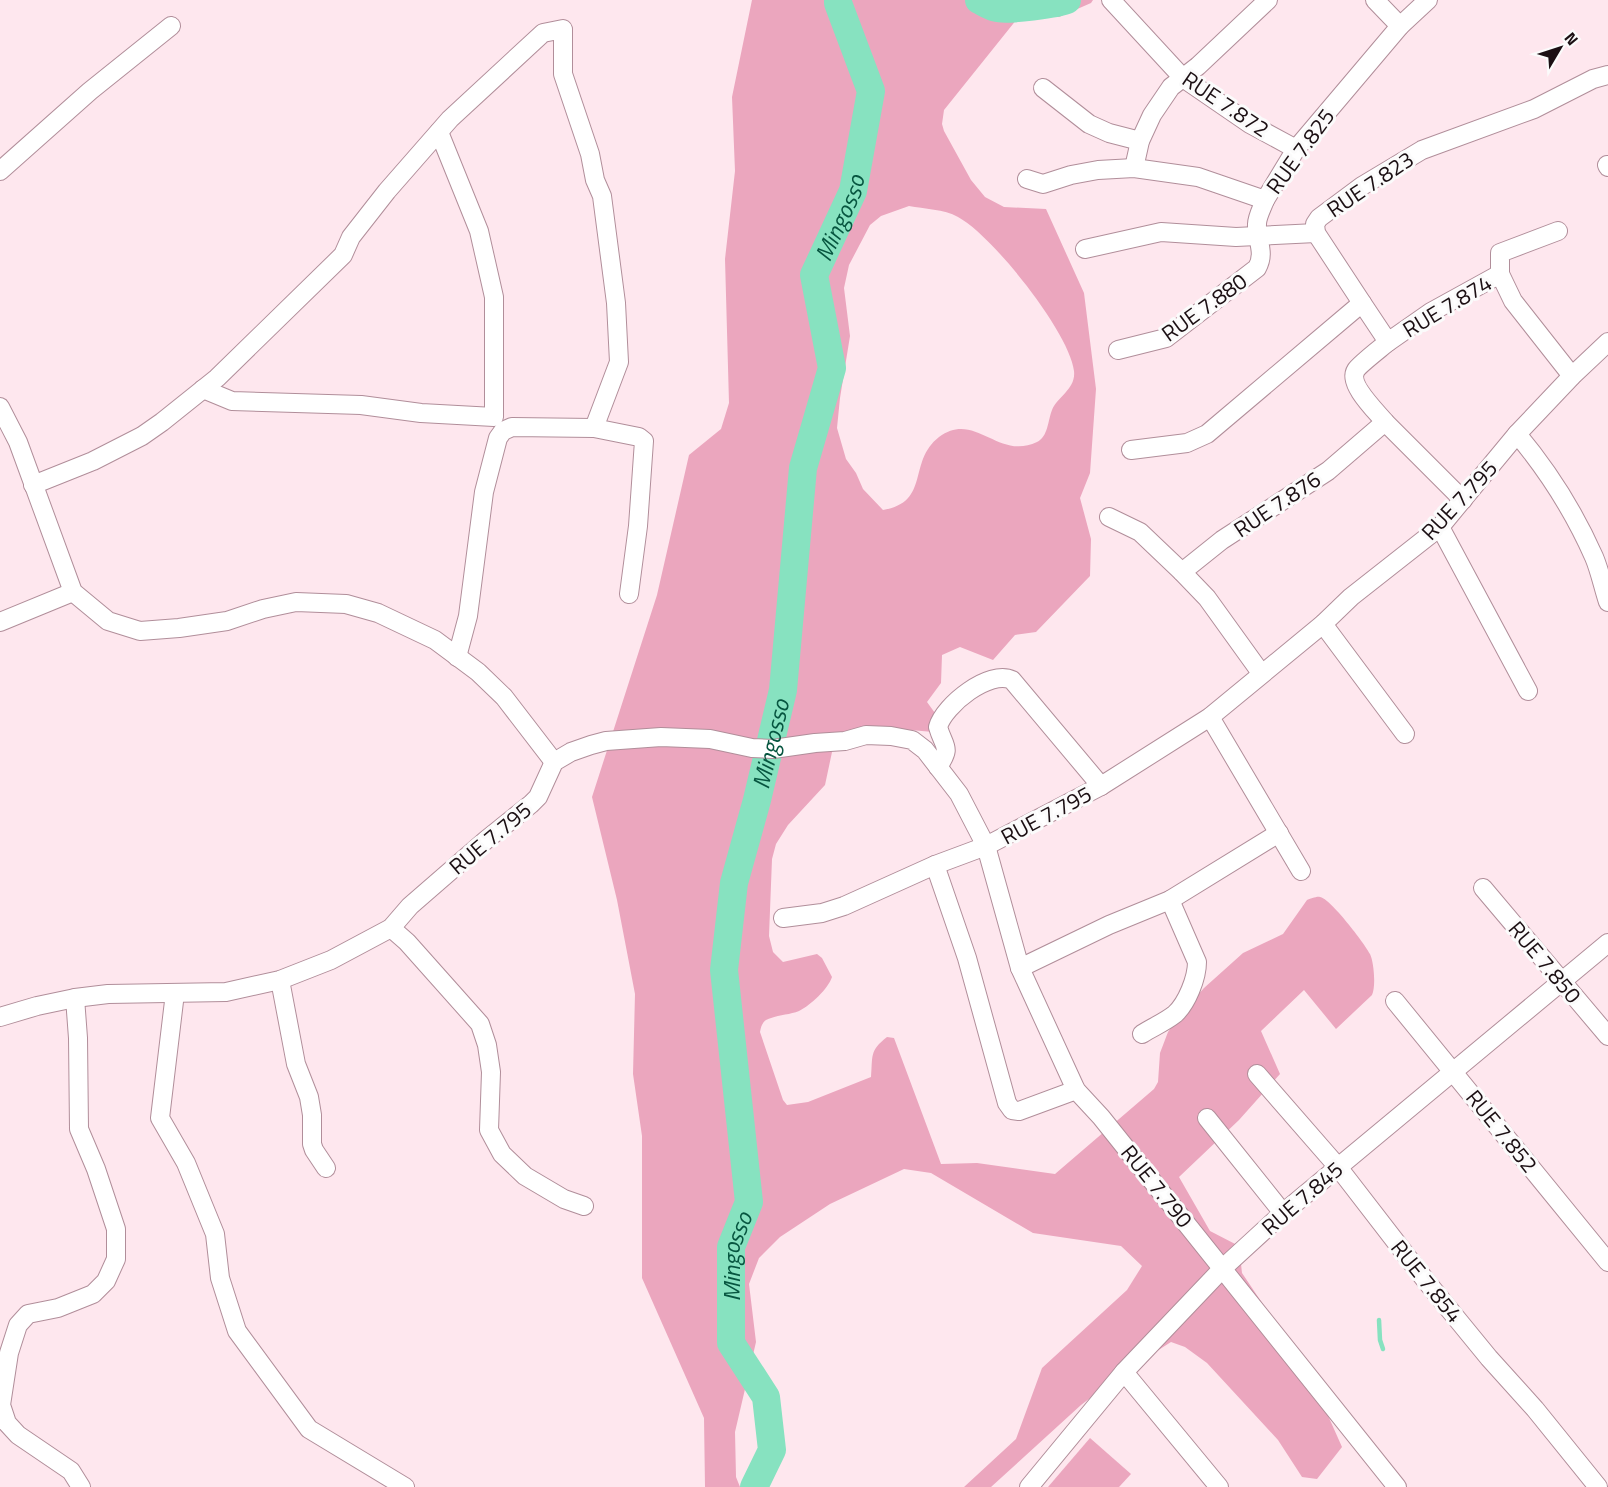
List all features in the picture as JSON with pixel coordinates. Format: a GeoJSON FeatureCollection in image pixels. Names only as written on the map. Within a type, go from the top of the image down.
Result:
{"type":"FeatureCollection","features":[{"type":"Feature","properties":{"kind":"street","name":"RUE 7.872"},"geometry":{"type":"LineString","coordinates":[[1111,0],[1183,78],[1250,124],[1296,149]]}},
{"type":"Feature","properties":{"kind":"street"},"geometry":{"type":"LineString","coordinates":[[1134,168],[1140,141],[1152,115],[1171,87],[1268,0]]}},
{"type":"Feature","properties":{"kind":"street"},"geometry":{"type":"LineString","coordinates":[[1375,0],[1400,26]]}},
{"type":"Feature","properties":{"kind":"street","name":"RUE 7.825"},"geometry":{"type":"LineString","coordinates":[[1027,179],[1043,184],[1071,175],[1098,170],[1134,168],[1198,177],[1265,200],[1296,149],[1400,26],[1428,0]]}},
{"type":"Feature","properties":{"kind":"street"},"geometry":{"type":"LineString","coordinates":[[0,171],[90,91],[171,26]]}},
{"type":"Feature","properties":{"kind":"street"},"geometry":{"type":"LineString","coordinates":[[33,485],[93,461],[142,436],[203,389],[343,255],[351,237],[365,219],[439,132],[543,33],[563,29],[563,74],[602,196],[616,303],[619,362],[594,428]]}},
{"type":"Feature","properties":{"kind":"street","name":"RUE 7.823"},"geometry":{"type":"LineString","coordinates":[[1362,303],[1316,233],[1315,224],[1319,218],[1362,186],[1422,150],[1534,109],[1593,79],[1608,75]]}},
{"type":"Feature","properties":{"kind":"street"},"geometry":{"type":"LineString","coordinates":[[1043,88],[1089,124],[1109,133],[1140,141]]}},
{"type":"Feature","properties":{"kind":"street"},"geometry":{"type":"LineString","coordinates":[[203,389],[232,401],[361,405],[494,417],[494,297],[479,231],[439,132]]}},
{"type":"Feature","properties":{"kind":"street","name":"RUE 7.880"},"geometry":{"type":"LineString","coordinates":[[1118,350],[1167,338],[1257,268],[1261,251],[1257,224],[1265,200]]}},
{"type":"Feature","properties":{"kind":"street"},"geometry":{"type":"LineString","coordinates":[[1500,274],[1500,253],[1558,231]]}},
{"type":"Feature","properties":{"kind":"street"},"geometry":{"type":"LineString","coordinates":[[1085,249],[1161,232],[1236,237],[1316,233]]}},
{"type":"Feature","properties":{"kind":"street","name":"RUE 7.874"},"geometry":{"type":"LineString","coordinates":[[1362,303],[1388,342],[1431,312],[1500,274],[1513,301],[1572,376]]}},
{"type":"Feature","properties":{"kind":"street"},"geometry":{"type":"LineString","coordinates":[[1131,450],[1187,443],[1208,434],[1362,303]]}},
{"type":"Feature","properties":{"kind":"street"},"geometry":{"type":"LineString","coordinates":[[1388,342],[1355,371],[1354,380],[1357,387],[1385,422],[1463,500]]}},
{"type":"Feature","properties":{"kind":"street","name":"RUE 7.795"},"geometry":{"type":"LineString","coordinates":[[0,1017],[37,1006],[108,994],[226,992],[280,980],[331,960],[391,928],[410,906],[538,797],[554,762],[571,752],[598,743],[661,736],[710,739],[752,748],[773,749],[845,741],[866,735],[912,740],[925,750],[959,794],[986,846],[1101,786],[1210,717],[1323,624],[1351,597],[1440,527],[1517,434],[1608,342]]}},
{"type":"Feature","properties":{"kind":"street"},"geometry":{"type":"LineString","coordinates":[[0,407],[18,442],[73,592],[108,621],[140,631],[227,621],[263,609],[296,603],[346,604],[378,613],[435,640],[478,672],[504,697],[554,762]]}},
{"type":"Feature","properties":{"kind":"street","name":"RUE 7.876"},"geometry":{"type":"LineString","coordinates":[[1182,572],[1222,540],[1328,471],[1385,422]]}},
{"type":"Feature","properties":{"kind":"street"},"geometry":{"type":"LineString","coordinates":[[457,657],[468,616],[484,492],[498,438],[503,431],[512,427],[594,428],[639,437],[644,441],[638,526],[629,594]]}},
{"type":"Feature","properties":{"kind":"street"},"geometry":{"type":"LineString","coordinates":[[1517,434],[1531,451],[1567,507],[1594,558],[1608,602]]}},
{"type":"Feature","properties":{"kind":"street"},"geometry":{"type":"LineString","coordinates":[[1109,517],[1140,532],[1182,572],[1207,598],[1261,673]]}},
{"type":"Feature","properties":{"kind":"street"},"geometry":{"type":"LineString","coordinates":[[1440,527],[1528,691]]}},
{"type":"Feature","properties":{"kind":"street"},"geometry":{"type":"LineString","coordinates":[[0,622],[73,592]]}},
{"type":"Feature","properties":{"kind":"street"},"geometry":{"type":"LineString","coordinates":[[1323,624],[1405,734]]}},
{"type":"Feature","properties":{"kind":"street"},"geometry":{"type":"LineString","coordinates":[[938,767],[946,754],[946,749],[938,727],[950,707],[976,688],[1000,677],[1012,680],[1101,786]]}},
{"type":"Feature","properties":{"kind":"street"},"geometry":{"type":"LineString","coordinates":[[1210,717],[1301,870]]}},
{"type":"Feature","properties":{"kind":"street"},"geometry":{"type":"LineString","coordinates":[[1020,968],[1109,925],[1170,900],[1279,833]]}},
{"type":"Feature","properties":{"kind":"street"},"geometry":{"type":"LineString","coordinates":[[783,918],[822,913],[844,906],[935,865],[986,846]]}},
{"type":"Feature","properties":{"kind":"street","name":"RUE 7.790"},"geometry":{"type":"LineString","coordinates":[[986,846],[1020,968],[1076,1090],[1101,1117],[1397,1487]]}},
{"type":"Feature","properties":{"kind":"street"},"geometry":{"type":"LineString","coordinates":[[935,865],[967,958],[1007,1103],[1012,1110],[1018,1111],[1076,1090]]}},
{"type":"Feature","properties":{"kind":"street","name":"RUE 7.850"},"geometry":{"type":"LineString","coordinates":[[1483,888],[1608,1036]]}},
{"type":"Feature","properties":{"kind":"street"},"geometry":{"type":"LineString","coordinates":[[1142,1034],[1175,1014],[1190,990],[1197,969],[1197,963],[1170,900]]}},
{"type":"Feature","properties":{"kind":"street"},"geometry":{"type":"LineString","coordinates":[[391,928],[407,942],[480,1024],[487,1045],[491,1072],[489,1130],[502,1154],[525,1176],[564,1199],[584,1206]]}},
{"type":"Feature","properties":{"kind":"street","name":"RUE 7.845"},"geometry":{"type":"LineString","coordinates":[[1029,1487],[1124,1371],[1223,1268],[1283,1213],[1608,943]]}},
{"type":"Feature","properties":{"kind":"street"},"geometry":{"type":"LineString","coordinates":[[280,980],[296,1064],[309,1097],[312,1115],[312,1144],[326,1168]]}},
{"type":"Feature","properties":{"kind":"street"},"geometry":{"type":"LineString","coordinates":[[175,993],[160,1118],[186,1163],[215,1234],[220,1278],[237,1331],[309,1429],[405,1487]]}},
{"type":"Feature","properties":{"kind":"street"},"geometry":{"type":"LineString","coordinates":[[75,998],[79,1129],[96,1169],[116,1229],[116,1259],[105,1281],[93,1294],[58,1308],[28,1314],[18,1325],[9,1353],[1,1405],[7,1423],[18,1435],[71,1471],[81,1487]]}},
{"type":"Feature","properties":{"kind":"street","name":"RUE 7.852"},"geometry":{"type":"LineString","coordinates":[[1395,1001],[1608,1262]]}},
{"type":"Feature","properties":{"kind":"street","name":"RUE 7.854"},"geometry":{"type":"LineString","coordinates":[[1257,1074],[1338,1167],[1440,1298],[1598,1487]]}},
{"type":"Feature","properties":{"kind":"street"},"geometry":{"type":"LineString","coordinates":[[1207,1118],[1283,1213]]}},
{"type":"Feature","properties":{"kind":"street"},"geometry":{"type":"LineString","coordinates":[[1124,1371],[1219,1487]]}},
{"type":"Feature","properties":{"kind":"shaded area"},"geometry":{"type":"Polygon","coordinates":[[[752,0],[1093,0],[1059,17],[1030,12],[1017,19],[944,110],[942,124],[971,180],[985,197],[1004,207],[1046,209],[1084,293],[1096,389],[1090,473],[1080,498],[1091,539],[1090,576],[1036,632],[1015,635],[993,660],[960,647],[942,655],[941,683],[927,702],[940,720],[933,732],[877,727],[835,738],[825,785],[788,825],[776,844],[772,859],[769,936],[773,952],[783,962],[817,954],[822,958],[832,977],[823,991],[809,1005],[799,1011],[766,1020],[760,1032],[783,1100],[787,1105],[808,1102],[871,1077],[872,1059],[877,1046],[887,1037],[894,1038],[941,1164],[977,1163],[1055,1174],[1154,1089],[1158,1082],[1160,1053],[1168,1032],[1204,988],[1243,953],[1283,934],[1307,900],[1319,897],[1325,899],[1347,922],[1370,954],[1374,974],[1372,995],[1336,1029],[1304,990],[1261,1031],[1280,1074],[1239,1120],[1179,1177],[1210,1231],[1239,1246],[1242,1273],[1309,1373],[1342,1447],[1317,1479],[1302,1477],[1278,1440],[1207,1363],[1185,1347],[1171,1342],[1124,1372],[1081,1405],[991,1487],[964,1487],[1016,1439],[1042,1368],[1127,1290],[1142,1266],[1121,1246],[1033,1233],[931,1173],[904,1169],[830,1204],[780,1237],[759,1258],[749,1284],[756,1342],[735,1432],[736,1477],[740,1487],[705,1487],[704,1418],[642,1278],[642,1136],[633,1074],[635,994],[617,900],[592,797],[657,595],[689,455],[721,429],[729,403],[725,259],[735,171],[732,97],[752,0]],[[909,206],[881,216],[870,225],[849,265],[844,288],[850,336],[837,428],[846,459],[863,489],[883,510],[898,506],[908,499],[929,447],[939,437],[952,430],[964,429],[976,432],[1010,445],[1023,446],[1041,440],[1046,432],[1052,410],[1070,388],[1074,377],[1069,354],[1045,310],[990,243],[973,227],[952,214],[909,206]]]}},
{"type":"Feature","properties":{"kind":"shaded area"},"geometry":{"type":"Polygon","coordinates":[[[1090,1438],[1131,1474],[1119,1487],[1048,1487],[1090,1438]]]}},
{"type":"Feature","properties":{"kind":"waterway","name":"Mingosso"},"geometry":{"type":"LineString","coordinates":[[754,1487],[772,1450],[766,1397],[731,1343],[731,1247],[749,1202],[724,970],[734,883],[757,800],[783,690],[803,468],[832,368],[814,275],[853,191],[871,91],[838,0]]}},
{"type":"Feature","properties":{"kind":"waterway","name":"Mingosso"},"geometry":{"type":"LineString","coordinates":[[979,0],[1002,9],[1032,7],[1067,0]]}},
{"type":"Feature","properties":{"kind":"waterway"},"geometry":{"type":"LineString","coordinates":[[1379,1320],[1383,1349]]}}]}
